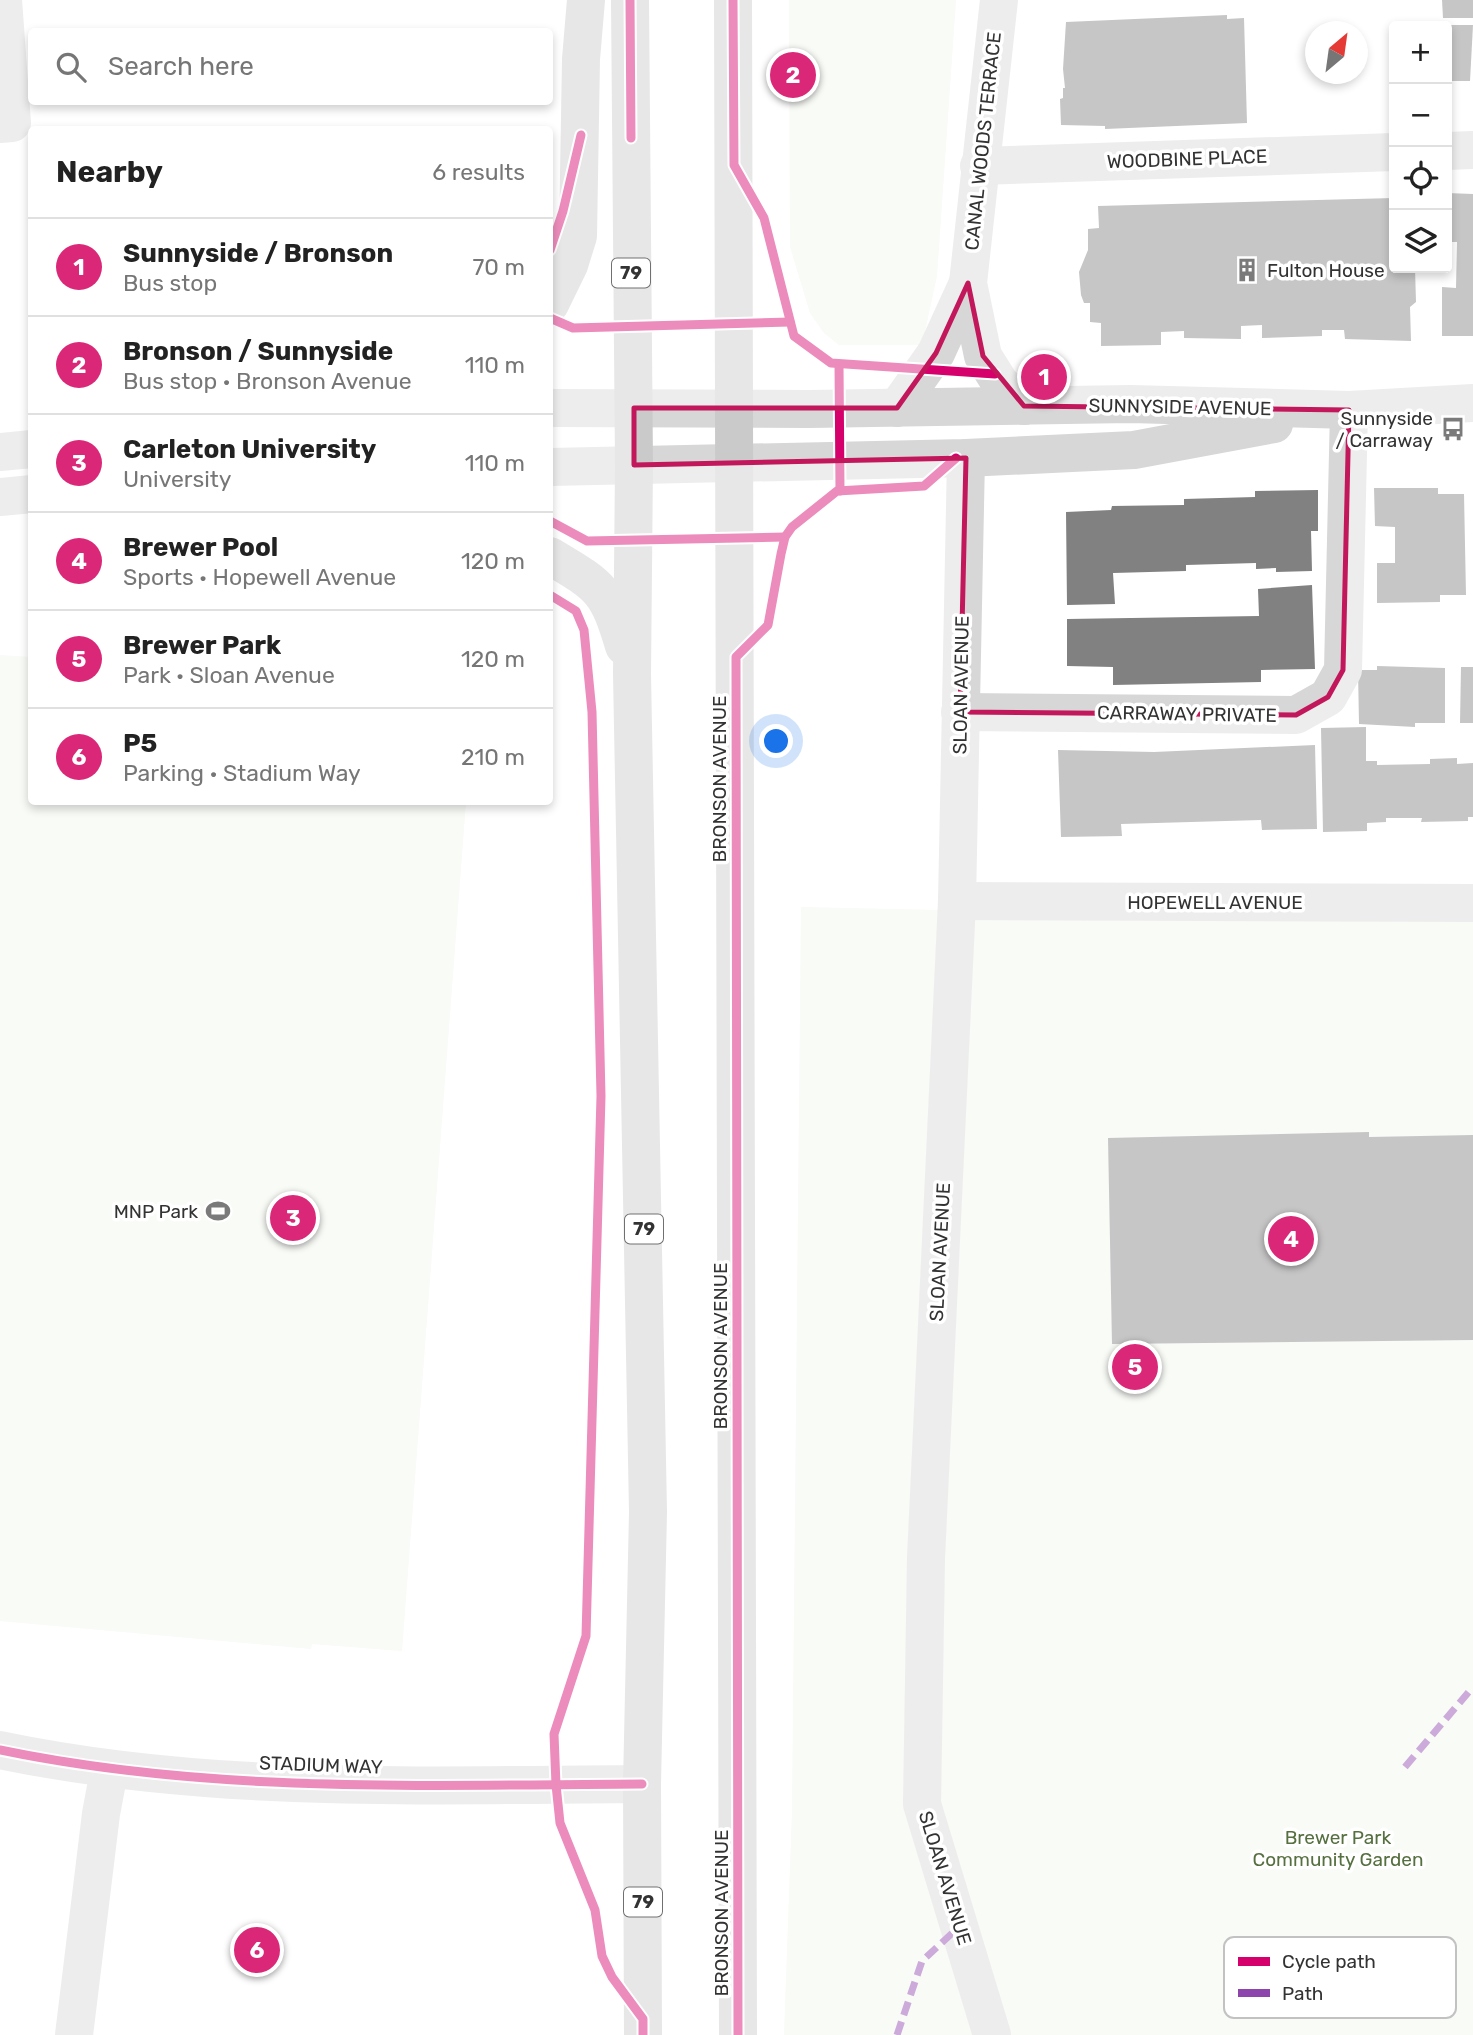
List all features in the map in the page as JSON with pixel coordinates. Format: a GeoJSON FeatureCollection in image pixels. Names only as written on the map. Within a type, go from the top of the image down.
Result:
{"type":"FeatureCollection","features":[{"type":"Feature","properties":{"kind":"main road"},"geometry":{"type":"LineString","coordinates":[[553,298],[569,265],[578,236],[581,59],[586,0]]}},
{"type":"Feature","properties":{"kind":"main road","name":"79"},"geometry":{"type":"LineString","coordinates":[[630,0],[634,408],[632,674],[648,1512],[642,1784],[643,2035]]}},
{"type":"Feature","properties":{"kind":"main road","name":"BRONSON AVENUE"},"geometry":{"type":"LineString","coordinates":[[733,0],[739,1503],[738,2035]]}},
{"type":"Feature","properties":{"kind":"main road"},"geometry":{"type":"LineString","coordinates":[[553,558],[586,576],[612,605],[632,674]]}},
{"type":"Feature","properties":{"kind":"street"},"geometry":{"type":"LineString","coordinates":[[0,124],[12,123],[3,0]]}},
{"type":"Feature","properties":{"kind":"street","name":"CANAL WOODS TERRACE"},"geometry":{"type":"LineString","coordinates":[[999,0],[968,283],[983,356],[1000,383],[1024,406]]}},
{"type":"Feature","properties":{"kind":"street"},"geometry":{"type":"LineString","coordinates":[[1452,150],[1473,150]]}},
{"type":"Feature","properties":{"kind":"street","name":"WOODBINE PLACE"},"geometry":{"type":"LineString","coordinates":[[979,166],[1389,152]]}},
{"type":"Feature","properties":{"kind":"street","name":"CANAL WOODS TERRACE"},"geometry":{"type":"LineString","coordinates":[[897,408],[936,353],[968,283]]}},
{"type":"Feature","properties":{"kind":"street","name":"SUNNYSIDE AVENUE"},"geometry":{"type":"LineString","coordinates":[[553,408],[897,408],[1131,404],[1349,410],[1473,402]]}},
{"type":"Feature","properties":{"kind":"street","name":"SUNNYSIDE AVENUE"},"geometry":{"type":"LineString","coordinates":[[553,467],[966,458],[1134,450],[1349,410]]}},
{"type":"Feature","properties":{"kind":"street","name":"CARRAWAY PRIVATE"},"geometry":{"type":"LineString","coordinates":[[960,712],[1296,715],[1328,697],[1343,670],[1349,410]]}},
{"type":"Feature","properties":{"kind":"street"},"geometry":{"type":"LineString","coordinates":[[0,452],[28,449]]}},
{"type":"Feature","properties":{"kind":"street","name":"SLOAN AVENUE"},"geometry":{"type":"LineString","coordinates":[[966,458],[957,901],[926,1558],[922,1804],[992,2035]]}},
{"type":"Feature","properties":{"kind":"street"},"geometry":{"type":"LineString","coordinates":[[0,497],[28,494]]}},
{"type":"Feature","properties":{"kind":"street","name":"HOPEWELL AVENUE"},"geometry":{"type":"LineString","coordinates":[[957,901],[1473,903]]}},
{"type":"Feature","properties":{"kind":"street","name":"STADIUM WAY"},"geometry":{"type":"LineString","coordinates":[[0,1751],[110,1771],[361,1786],[642,1784]]}},
{"type":"Feature","properties":{"kind":"street"},"geometry":{"type":"LineString","coordinates":[[74,2035],[99,1825],[110,1771]]}},
{"type":"Feature","properties":{"kind":"highlighted area"},"geometry":{"type":"Polygon","coordinates":[[[968,283],[983,356],[1024,406],[1349,410],[1343,670],[1328,697],[1296,715],[960,712],[966,458],[634,465],[634,408],[897,408],[936,353],[968,283]]]}},
{"type":"Feature","properties":{"kind":"green space"},"geometry":{"type":"Polygon","coordinates":[[[789,0],[956,0],[937,276],[922,345],[839,345],[824,333],[810,313],[790,247],[789,0]]]}},
{"type":"Feature","properties":{"kind":"green space","name":"MNP Park"},"geometry":{"type":"Polygon","coordinates":[[[0,655],[28,657],[28,805],[466,805],[402,1651],[312,1644],[311,1649],[0,1621],[0,655]]]}},
{"type":"Feature","properties":{"kind":"green space","name":"Brewer Park Community Garden"},"geometry":{"type":"Polygon","coordinates":[[[801,907],[1473,922],[1473,2035],[784,2035],[792,1812],[801,907]]]}},
{"type":"Feature","properties":{"kind":"building"},"geometry":{"type":"Polygon","coordinates":[[[1442,0],[1473,0],[1473,18],[1443,18],[1442,0]]]}},
{"type":"Feature","properties":{"kind":"building"},"geometry":{"type":"Polygon","coordinates":[[[1227,15],[1227,19],[1244,18],[1247,123],[1105,129],[1105,126],[1061,125],[1060,99],[1063,98],[1065,88],[1063,69],[1066,22],[1227,15]]]}},
{"type":"Feature","properties":{"kind":"building"},"geometry":{"type":"Polygon","coordinates":[[[1452,25],[1473,25],[1470,81],[1452,81],[1452,25]]]}},
{"type":"Feature","properties":{"kind":"building"},"geometry":{"type":"Polygon","coordinates":[[[1452,193],[1473,194],[1473,336],[1442,336],[1442,287],[1456,288],[1457,242],[1452,242],[1452,193]]]}},
{"type":"Feature","properties":{"kind":"building","name":"Fulton House"},"geometry":{"type":"Polygon","coordinates":[[[1389,198],[1389,273],[1415,273],[1416,302],[1410,307],[1411,341],[1345,339],[1344,330],[1322,330],[1322,336],[1262,338],[1262,325],[1241,326],[1241,339],[1184,338],[1184,331],[1161,332],[1161,345],[1101,346],[1101,323],[1090,322],[1090,303],[1084,303],[1081,295],[1079,272],[1088,250],[1088,229],[1099,228],[1098,206],[1389,198]]]}},
{"type":"Feature","properties":{"kind":"building"},"geometry":{"type":"Polygon","coordinates":[[[1374,488],[1438,488],[1438,494],[1464,494],[1466,595],[1440,595],[1440,602],[1377,603],[1377,563],[1395,563],[1395,527],[1375,526],[1374,488]]]}},
{"type":"Feature","properties":{"kind":"building"},"geometry":{"type":"Polygon","coordinates":[[[1318,490],[1318,531],[1311,531],[1312,571],[1276,572],[1276,568],[1256,569],[1256,563],[1186,565],[1186,571],[1113,573],[1115,604],[1067,605],[1066,512],[1111,510],[1112,506],[1184,505],[1184,499],[1255,497],[1255,491],[1318,490]]]}},
{"type":"Feature","properties":{"kind":"building"},"geometry":{"type":"Polygon","coordinates":[[[1312,585],[1315,669],[1261,670],[1261,682],[1113,685],[1113,667],[1067,666],[1067,619],[1259,616],[1258,589],[1312,585]]]}},
{"type":"Feature","properties":{"kind":"building"},"geometry":{"type":"Polygon","coordinates":[[[1377,666],[1445,668],[1445,723],[1415,723],[1415,727],[1359,724],[1358,670],[1377,670],[1377,666]]]}},
{"type":"Feature","properties":{"kind":"building"},"geometry":{"type":"Polygon","coordinates":[[[1461,667],[1473,667],[1473,723],[1460,723],[1461,667]]]}},
{"type":"Feature","properties":{"kind":"building"},"geometry":{"type":"Polygon","coordinates":[[[1366,727],[1366,761],[1377,761],[1377,765],[1430,764],[1430,759],[1457,758],[1457,764],[1473,763],[1473,817],[1468,817],[1468,821],[1421,822],[1422,818],[1386,818],[1386,822],[1367,823],[1367,831],[1323,832],[1321,728],[1366,727]]]}},
{"type":"Feature","properties":{"kind":"building"},"geometry":{"type":"Polygon","coordinates":[[[1315,745],[1317,829],[1262,830],[1261,820],[1121,824],[1122,836],[1061,837],[1058,750],[1154,752],[1315,745]]]}},
{"type":"Feature","properties":{"kind":"building"},"geometry":{"type":"Polygon","coordinates":[[[1369,1132],[1369,1137],[1473,1135],[1473,1340],[1112,1344],[1108,1138],[1369,1132]]]}},
{"type":"Feature","properties":{"kind":"marked path"},"geometry":{"type":"LineString","coordinates":[[1405,1767],[1473,1687]]}},
{"type":"Feature","properties":{"kind":"marked path"},"geometry":{"type":"LineString","coordinates":[[897,2035],[922,1961],[960,1926]]}},
{"type":"Feature","properties":{"kind":"cycle path"},"geometry":{"type":"LineString","coordinates":[[630,0],[631,138]]}},
{"type":"Feature","properties":{"kind":"cycle path"},"geometry":{"type":"LineString","coordinates":[[733,0],[734,165],[764,218],[794,336],[831,363],[995,374]]}},
{"type":"Feature","properties":{"kind":"cycle path"},"geometry":{"type":"LineString","coordinates":[[553,241],[581,135]]}},
{"type":"Feature","properties":{"kind":"cycle path"},"geometry":{"type":"LineString","coordinates":[[553,319],[573,328],[790,322]]}},
{"type":"Feature","properties":{"kind":"cycle path"},"geometry":{"type":"LineString","coordinates":[[839,364],[840,491]]}},
{"type":"Feature","properties":{"kind":"cycle path"},"geometry":{"type":"LineString","coordinates":[[738,2035],[736,657],[768,625],[785,537],[792,527],[837,491],[924,486],[956,458]]}},
{"type":"Feature","properties":{"kind":"cycle path"},"geometry":{"type":"LineString","coordinates":[[553,523],[587,541],[785,537]]}},
{"type":"Feature","properties":{"kind":"cycle path"},"geometry":{"type":"LineString","coordinates":[[553,597],[576,611],[584,630],[592,712],[601,1096],[586,1636],[554,1734],[556,1785],[560,1823],[595,1910],[602,1956],[612,1977],[643,2019],[643,2035]]}},
{"type":"Feature","properties":{"kind":"cycle path"},"geometry":{"type":"LineString","coordinates":[[0,1750],[79,1764],[239,1780],[400,1785],[642,1784]]}},
{"type":"Feature","properties":{"kind":"place","name":"Bronson / Sunnyside"},"geometry":{"type":"Point","coordinates":[793,75]}},
{"type":"Feature","properties":{"kind":"place","name":"Fulton House"},"geometry":{"type":"Point","coordinates":[1247,270]}},
{"type":"Feature","properties":{"kind":"place","name":"Sunnyside / Bronson"},"geometry":{"type":"Point","coordinates":[1044,377]}},
{"type":"Feature","properties":{"kind":"place","name":"Sunnyside / Carraway"},"geometry":{"type":"Point","coordinates":[1453,429]}},
{"type":"Feature","properties":{"kind":"place","name":"MNP Park"},"geometry":{"type":"Point","coordinates":[218,1211]}},
{"type":"Feature","properties":{"kind":"place","name":"Carleton University"},"geometry":{"type":"Point","coordinates":[293,1218]}},
{"type":"Feature","properties":{"kind":"place","name":"Brewer Pool"},"geometry":{"type":"Point","coordinates":[1291,1239]}},
{"type":"Feature","properties":{"kind":"place","name":"Brewer Park"},"geometry":{"type":"Point","coordinates":[1135,1367]}},
{"type":"Feature","properties":{"kind":"place","name":"P5"},"geometry":{"type":"Point","coordinates":[257,1950]}}]}
